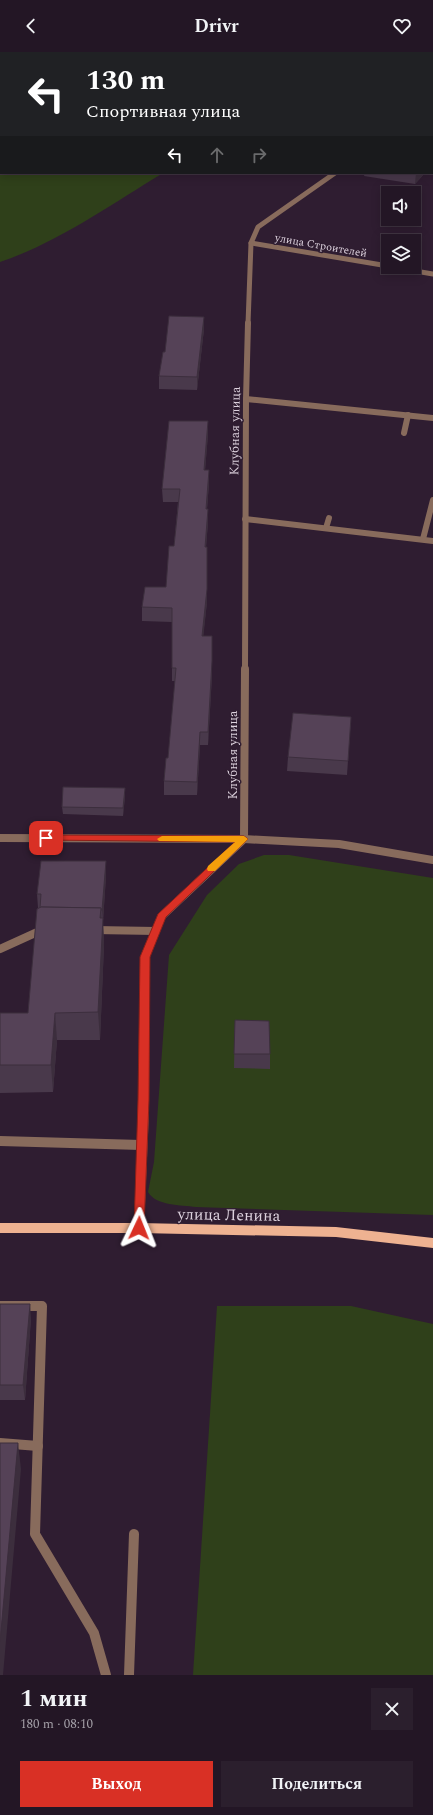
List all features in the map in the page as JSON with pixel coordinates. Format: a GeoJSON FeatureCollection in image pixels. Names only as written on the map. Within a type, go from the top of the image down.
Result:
{"type":"FeatureCollection","features":[{"type":"Feature","properties":{"kind":"main road","name":"улица Ленина"},"geometry":{"type":"LineString","coordinates":[[0,1228],[139,1228],[336,1232],[433,1243]]}},
{"type":"Feature","properties":{"kind":"street"},"geometry":{"type":"LineString","coordinates":[[251,243],[258,228],[334,174]]}},
{"type":"Feature","properties":{"kind":"street","name":"улица Строителей"},"geometry":{"type":"LineString","coordinates":[[251,243],[381,265]]}},
{"type":"Feature","properties":{"kind":"street","name":"Клубная улица"},"geometry":{"type":"LineString","coordinates":[[244,839],[246,399],[251,243]]}},
{"type":"Feature","properties":{"kind":"street"},"geometry":{"type":"LineString","coordinates":[[421,272],[433,274]]}},
{"type":"Feature","properties":{"kind":"street"},"geometry":{"type":"LineString","coordinates":[[246,399],[433,418]]}},
{"type":"Feature","properties":{"kind":"street"},"geometry":{"type":"LineString","coordinates":[[404,432],[408,415]]}},
{"type":"Feature","properties":{"kind":"street"},"geometry":{"type":"LineString","coordinates":[[423,539],[433,500]]}},
{"type":"Feature","properties":{"kind":"street"},"geometry":{"type":"LineString","coordinates":[[326,528],[329,518]]}},
{"type":"Feature","properties":{"kind":"street"},"geometry":{"type":"LineString","coordinates":[[245,519],[433,540]]}},
{"type":"Feature","properties":{"kind":"street"},"geometry":{"type":"LineString","coordinates":[[0,838],[244,839],[339,844],[433,860]]}},
{"type":"Feature","properties":{"kind":"street"},"geometry":{"type":"LineString","coordinates":[[139,1228],[141,1145],[144,1100],[145,957],[162,916],[244,839]]}},
{"type":"Feature","properties":{"kind":"street"},"geometry":{"type":"LineString","coordinates":[[0,949],[42,929],[50,929]]}},
{"type":"Feature","properties":{"kind":"street"},"geometry":{"type":"LineString","coordinates":[[88,930],[156,931]]}},
{"type":"Feature","properties":{"kind":"street"},"geometry":{"type":"LineString","coordinates":[[0,1141],[141,1145]]}},
{"type":"Feature","properties":{"kind":"street"},"geometry":{"type":"LineString","coordinates":[[0,1306],[42,1306],[34,1534],[94,1633],[106,1675]]}},
{"type":"Feature","properties":{"kind":"street"},"geometry":{"type":"LineString","coordinates":[[0,1442],[38,1446]]}},
{"type":"Feature","properties":{"kind":"street"},"geometry":{"type":"LineString","coordinates":[[129,1675],[134,1534]]}},
{"type":"Feature","properties":{"kind":"green space"},"geometry":{"type":"Polygon","coordinates":[[[0,174],[161,174],[64,233],[22,254],[0,262],[0,174]]]}},
{"type":"Feature","properties":{"kind":"green space"},"geometry":{"type":"Polygon","coordinates":[[[264,855],[289,855],[433,878],[433,1215],[196,1207],[169,1204],[157,1200],[148,1192],[154,1162],[169,955],[207,895],[239,864],[264,855]]]}},
{"type":"Feature","properties":{"kind":"green space"},"geometry":{"type":"Polygon","coordinates":[[[217,1306],[351,1306],[433,1324],[433,1675],[193,1675],[217,1306]]]}},
{"type":"Feature","properties":{"kind":"building"},"geometry":{"type":"Polygon","coordinates":[[[169,316],[204,317],[197,377],[159,376],[163,352],[165,352],[169,316]]]}},
{"type":"Feature","properties":{"kind":"building"},"geometry":{"type":"Polygon","coordinates":[[[169,421],[208,421],[204,470],[209,470],[205,547],[207,547],[207,589],[202,636],[212,636],[212,661],[208,732],[200,732],[197,782],[164,781],[166,758],[168,758],[176,668],[172,668],[172,608],[142,607],[145,587],[166,587],[169,546],[174,546],[180,489],[162,489],[169,421]]]}},
{"type":"Feature","properties":{"kind":"building"},"geometry":{"type":"Polygon","coordinates":[[[293,713],[351,717],[348,761],[288,757],[293,713]]]}},
{"type":"Feature","properties":{"kind":"building"},"geometry":{"type":"Polygon","coordinates":[[[63,787],[125,788],[123,808],[62,807],[63,787]]]}},
{"type":"Feature","properties":{"kind":"building"},"geometry":{"type":"Polygon","coordinates":[[[41,861],[106,861],[102,910],[101,908],[40,908],[41,894],[37,894],[41,861]]]}},
{"type":"Feature","properties":{"kind":"building"},"geometry":{"type":"Polygon","coordinates":[[[41,907],[101,908],[100,918],[103,918],[98,1012],[55,1013],[51,1065],[0,1065],[0,1013],[28,1013],[37,909],[41,907]]]}},
{"type":"Feature","properties":{"kind":"building"},"geometry":{"type":"Polygon","coordinates":[[[235,1020],[269,1021],[270,1054],[234,1054],[235,1020]]]}},
{"type":"Feature","properties":{"kind":"building"},"geometry":{"type":"Polygon","coordinates":[[[0,1304],[30,1304],[23,1385],[0,1385],[0,1304]]]}},
{"type":"Feature","properties":{"kind":"building"},"geometry":{"type":"Polygon","coordinates":[[[0,1443],[18,1443],[0,1642],[0,1443]]]}},
{"type":"Feature","properties":{"kind":"slow traffic"},"geometry":{"type":"LineString","coordinates":[[162,839],[244,839],[212,869]]}},
{"type":"Feature","properties":{"kind":"route"},"geometry":{"type":"LineString","coordinates":[[46,838],[244,839],[162,916],[145,957],[144,1100],[141,1145],[139,1228]]}}]}
